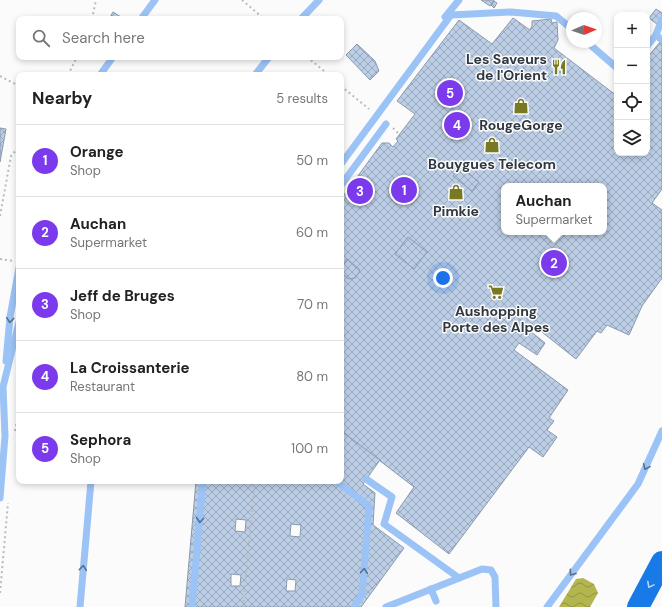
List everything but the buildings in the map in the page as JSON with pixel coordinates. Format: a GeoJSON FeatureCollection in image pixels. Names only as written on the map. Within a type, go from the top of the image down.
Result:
{"type":"FeatureCollection","features":[{"type":"Feature","properties":{"kind":"highway"},"geometry":{"type":"LineString","coordinates":[[638,607],[662,562]]}},
{"type":"Feature","properties":{"kind":"lane"},"geometry":{"type":"LineString","coordinates":[[143,16],[155,0]]}},
{"type":"Feature","properties":{"kind":"lane"},"geometry":{"type":"LineString","coordinates":[[304,16],[319,0]]}},
{"type":"Feature","properties":{"kind":"lane"},"geometry":{"type":"LineString","coordinates":[[344,160],[449,11],[460,0]]}},
{"type":"Feature","properties":{"kind":"lane"},"geometry":{"type":"LineString","coordinates":[[376,115],[451,15],[511,12],[556,16],[566,24]]}},
{"type":"Feature","properties":{"kind":"lane"},"geometry":{"type":"LineString","coordinates":[[650,42],[656,35],[662,19]]}},
{"type":"Feature","properties":{"kind":"lane"},"geometry":{"type":"LineString","coordinates":[[656,35],[662,40]]}},
{"type":"Feature","properties":{"kind":"lane"},"geometry":{"type":"LineString","coordinates":[[594,48],[614,65]]}},
{"type":"Feature","properties":{"kind":"lane"},"geometry":{"type":"LineString","coordinates":[[102,72],[111,60]]}},
{"type":"Feature","properties":{"kind":"lane"},"geometry":{"type":"LineString","coordinates":[[257,72],[267,60]]}},
{"type":"Feature","properties":{"kind":"lane"},"geometry":{"type":"LineString","coordinates":[[344,181],[386,124]]}},
{"type":"Feature","properties":{"kind":"lane"},"geometry":{"type":"LineString","coordinates":[[0,412],[10,317],[16,284]]}},
{"type":"Feature","properties":{"kind":"lane"},"geometry":{"type":"LineString","coordinates":[[0,498],[5,436],[3,387],[16,334]]}},
{"type":"Feature","properties":{"kind":"lane"},"geometry":{"type":"LineString","coordinates":[[547,607],[638,484],[662,431]]}},
{"type":"Feature","properties":{"kind":"lane"},"geometry":{"type":"LineString","coordinates":[[366,479],[392,497],[384,524],[459,578]]}},
{"type":"Feature","properties":{"kind":"lane"},"geometry":{"type":"LineString","coordinates":[[80,607],[91,484]]}},
{"type":"Feature","properties":{"kind":"lane"},"geometry":{"type":"LineString","coordinates":[[192,607],[203,484]]}},
{"type":"Feature","properties":{"kind":"lane"},"geometry":{"type":"LineString","coordinates":[[340,484],[369,506],[362,594],[354,607]]}},
{"type":"Feature","properties":{"kind":"lane"},"geometry":{"type":"LineString","coordinates":[[386,607],[482,569],[490,570],[495,577],[498,606]]}},
{"type":"Feature","properties":{"kind":"lane"},"geometry":{"type":"LineString","coordinates":[[431,589],[436,601]]}},
{"type":"Feature","properties":{"kind":"path"},"geometry":{"type":"LineString","coordinates":[[93,16],[96,0]]}},
{"type":"Feature","properties":{"kind":"path"},"geometry":{"type":"LineString","coordinates":[[242,0],[261,16]]}},
{"type":"Feature","properties":{"kind":"path"},"geometry":{"type":"LineString","coordinates":[[70,72],[76,60]]}},
{"type":"Feature","properties":{"kind":"path"},"geometry":{"type":"LineString","coordinates":[[311,60],[325,72]]}},
{"type":"Feature","properties":{"kind":"path"},"geometry":{"type":"LineString","coordinates":[[0,76],[16,84]]}},
{"type":"Feature","properties":{"kind":"path"},"geometry":{"type":"LineString","coordinates":[[0,216],[11,156],[16,150]]}},
{"type":"Feature","properties":{"kind":"path"},"geometry":{"type":"LineString","coordinates":[[0,258],[16,261]]}},
{"type":"Feature","properties":{"kind":"path"},"geometry":{"type":"LineString","coordinates":[[244,600],[255,484]]}},
{"type":"Feature","properties":{"kind":"path"},"geometry":{"type":"LineString","coordinates":[[243,607],[255,484]]}},
{"type":"Feature","properties":{"kind":"water"},"geometry":{"type":"Polygon","coordinates":[[[583,578],[594,584],[598,593],[590,607],[559,607],[576,579],[583,578]]]}},
{"type":"Feature","properties":{"kind":"place","name":"Les Saveurs de l'Orient"},"geometry":{"type":"Point","coordinates":[559,67]}},
{"type":"Feature","properties":{"kind":"place","name":"Sephora"},"geometry":{"type":"Point","coordinates":[450,93]}},
{"type":"Feature","properties":{"kind":"place","name":"RougeGorge"},"geometry":{"type":"Point","coordinates":[521,106]}},
{"type":"Feature","properties":{"kind":"place","name":"La Croissanterie"},"geometry":{"type":"Point","coordinates":[457,125]}},
{"type":"Feature","properties":{"kind":"place","name":"Bouygues Telecom"},"geometry":{"type":"Point","coordinates":[492,145]}},
{"type":"Feature","properties":{"kind":"place","name":"Orange"},"geometry":{"type":"Point","coordinates":[404,190]}},
{"type":"Feature","properties":{"kind":"place","name":"Jeff de Bruges"},"geometry":{"type":"Point","coordinates":[360,191]}},
{"type":"Feature","properties":{"kind":"place","name":"Pimkie"},"geometry":{"type":"Point","coordinates":[456,192]}},
{"type":"Feature","properties":{"kind":"place","name":"Auchan"},"geometry":{"type":"Point","coordinates":[554,263]}},
{"type":"Feature","properties":{"kind":"place","name":"Aushopping Porte des Alpes"},"geometry":{"type":"Point","coordinates":[496,292]}}]}
